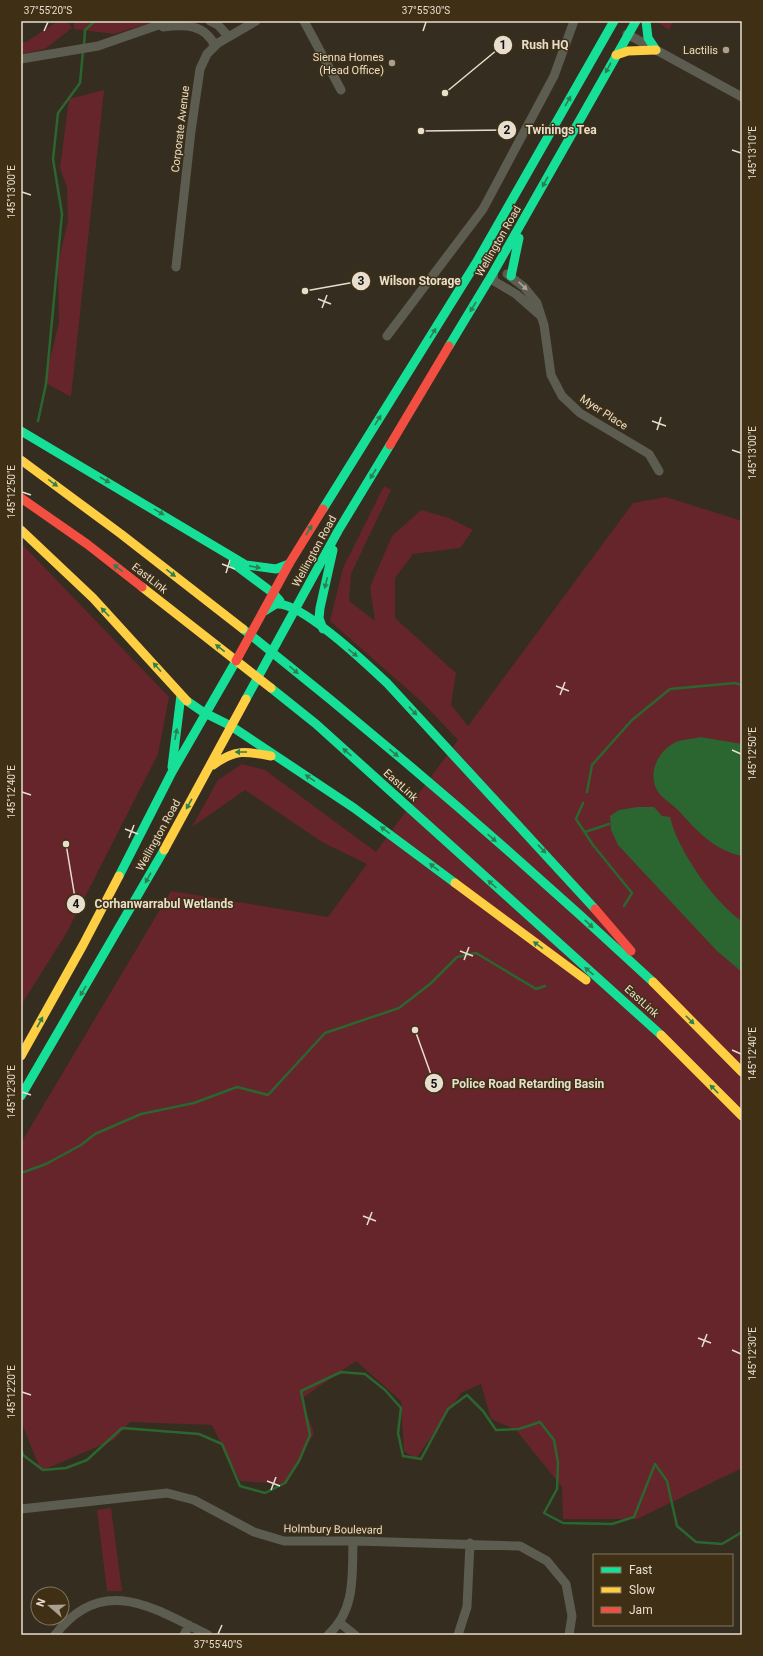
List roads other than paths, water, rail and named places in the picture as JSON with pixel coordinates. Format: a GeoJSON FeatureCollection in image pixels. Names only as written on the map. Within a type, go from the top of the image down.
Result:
{"type":"FeatureCollection","features":[{"type":"Feature","properties":{"kind":"highway","name":"Wellington Road"},"geometry":{"type":"LineString","coordinates":[[21,1096],[38,1046],[95,924],[172,772],[216,697],[289,564],[484,268],[527,214],[627,34],[636,21]]}},
{"type":"Feature","properties":{"kind":"highway"},"geometry":{"type":"LineString","coordinates":[[646,21],[648,38],[656,50]]}},
{"type":"Feature","properties":{"kind":"highway","name":"Wellington Road"},"geometry":{"type":"LineString","coordinates":[[21,1056],[38,1046],[135,902],[484,268],[610,22]]}},
{"type":"Feature","properties":{"kind":"highway"},"geometry":{"type":"LineString","coordinates":[[610,22],[627,34]]}},
{"type":"Feature","properties":{"kind":"highway"},"geometry":{"type":"LineString","coordinates":[[616,55],[628,51],[656,50]]}},
{"type":"Feature","properties":{"kind":"highway"},"geometry":{"type":"LineString","coordinates":[[511,276],[520,234],[527,214]]}},
{"type":"Feature","properties":{"kind":"highway"},"geometry":{"type":"LineString","coordinates":[[21,431],[246,565],[263,569],[276,569],[289,564]]}},
{"type":"Feature","properties":{"kind":"highway","name":"EastLink"},"geometry":{"type":"LineString","coordinates":[[21,460],[96,514],[264,645],[357,722],[470,818],[663,992],[742,1072]]}},
{"type":"Feature","properties":{"kind":"highway","name":"EastLink"},"geometry":{"type":"LineString","coordinates":[[21,498],[87,544],[316,724],[517,907],[650,1024],[742,1116]]}},
{"type":"Feature","properties":{"kind":"highway"},"geometry":{"type":"LineString","coordinates":[[21,530],[44,550],[133,640],[181,695],[205,714],[218,718],[231,726],[354,808],[579,975],[650,1024]]}},
{"type":"Feature","properties":{"kind":"highway"},"geometry":{"type":"LineString","coordinates":[[322,629],[319,618],[320,608],[338,531]]}},
{"type":"Feature","properties":{"kind":"highway"},"geometry":{"type":"LineString","coordinates":[[224,553],[238,568],[273,593],[282,604],[285,613],[284,631]]}},
{"type":"Feature","properties":{"kind":"highway"},"geometry":{"type":"LineString","coordinates":[[261,616],[272,605],[282,604],[295,609],[355,654],[406,704],[577,888],[631,951],[663,992]]}},
{"type":"Feature","properties":{"kind":"highway"},"geometry":{"type":"LineString","coordinates":[[172,772],[181,695]]}},
{"type":"Feature","properties":{"kind":"highway"},"geometry":{"type":"LineString","coordinates":[[216,697],[214,708],[218,718]]}},
{"type":"Feature","properties":{"kind":"highway"},"geometry":{"type":"LineString","coordinates":[[218,718],[229,717],[239,712]]}},
{"type":"Feature","properties":{"kind":"highway"},"geometry":{"type":"LineString","coordinates":[[208,769],[226,755],[235,752],[250,752],[279,757]]}},
{"type":"Feature","properties":{"kind":"street"},"geometry":{"type":"LineString","coordinates":[[21,59],[98,46],[170,21]]}},
{"type":"Feature","properties":{"kind":"street"},"geometry":{"type":"LineString","coordinates":[[210,21],[218,26],[228,36]]}},
{"type":"Feature","properties":{"kind":"street","name":"Corporate Avenue"},"geometry":{"type":"LineString","coordinates":[[176,267],[198,78],[205,58],[215,46],[228,36],[256,21]]}},
{"type":"Feature","properties":{"kind":"street"},"geometry":{"type":"LineString","coordinates":[[304,21],[342,90]]}},
{"type":"Feature","properties":{"kind":"street"},"geometry":{"type":"LineString","coordinates":[[387,336],[483,209],[554,76],[574,21]]}},
{"type":"Feature","properties":{"kind":"street"},"geometry":{"type":"LineString","coordinates":[[148,28],[174,25],[192,27],[209,34],[215,46]]}},
{"type":"Feature","properties":{"kind":"street"},"geometry":{"type":"LineString","coordinates":[[627,34],[742,97]]}},
{"type":"Feature","properties":{"kind":"street"},"geometry":{"type":"LineString","coordinates":[[484,268],[501,271],[511,276]]}},
{"type":"Feature","properties":{"kind":"street"},"geometry":{"type":"LineString","coordinates":[[484,268],[494,281],[516,294],[541,316]]}},
{"type":"Feature","properties":{"kind":"street","name":"Myer Place"},"geometry":{"type":"LineString","coordinates":[[511,276],[531,294],[541,316],[544,325],[551,375],[562,396],[580,413],[649,454],[659,471]]}},
{"type":"Feature","properties":{"kind":"street","name":"Holmbury Boulevard"},"geometry":{"type":"LineString","coordinates":[[21,1509],[167,1493],[194,1500],[254,1532],[276,1540],[294,1542],[353,1541],[470,1543],[520,1546],[547,1561],[566,1584],[572,1616],[569,1635]]}},
{"type":"Feature","properties":{"kind":"street"},"geometry":{"type":"LineString","coordinates":[[328,1635],[340,1623],[351,1596],[353,1541]]}},
{"type":"Feature","properties":{"kind":"street"},"geometry":{"type":"LineString","coordinates":[[458,1635],[467,1607],[470,1543]]}},
{"type":"Feature","properties":{"kind":"street"},"geometry":{"type":"LineString","coordinates":[[55,1635],[65,1623],[84,1609],[117,1600],[133,1601],[149,1606],[208,1635]]}},
{"type":"Feature","properties":{"kind":"street"},"geometry":{"type":"LineString","coordinates":[[340,1623],[355,1635]]}},
{"type":"Feature","properties":{"kind":"street"},"geometry":{"type":"LineString","coordinates":[[184,1635],[189,1625]]}},
{"type":"Feature","properties":{"kind":"waterway"},"geometry":{"type":"LineString","coordinates":[[84,46],[85,30],[95,21]]}},
{"type":"Feature","properties":{"kind":"waterway"},"geometry":{"type":"LineString","coordinates":[[38,421],[46,384],[62,214],[53,159],[58,113],[80,83],[83,51]]}},
{"type":"Feature","properties":{"kind":"waterway"},"geometry":{"type":"LineString","coordinates":[[587,792],[592,765],[632,720],[670,689],[735,683],[742,685]]}},
{"type":"Feature","properties":{"kind":"waterway"},"geometry":{"type":"LineString","coordinates":[[583,803],[576,819],[593,845],[632,893],[624,906]]}},
{"type":"Feature","properties":{"kind":"waterway"},"geometry":{"type":"LineString","coordinates":[[585,832],[609,824]]}},
{"type":"Feature","properties":{"kind":"waterway"},"geometry":{"type":"LineString","coordinates":[[21,1171],[24,1172],[46,1164],[81,1145],[95,1134],[141,1114],[194,1103],[237,1087],[268,1095],[325,1033],[399,1008],[430,984],[457,957],[476,953],[536,989],[545,986]]}},
{"type":"Feature","properties":{"kind":"waterway"},"geometry":{"type":"LineString","coordinates":[[21,1449],[23,1455],[43,1470],[66,1468],[87,1460],[122,1428],[199,1434],[222,1444],[240,1486],[265,1493],[285,1483],[299,1461],[310,1435],[301,1391],[341,1372],[365,1374],[385,1390],[401,1408],[398,1433],[403,1456],[421,1459],[448,1409],[467,1395],[483,1411],[496,1430],[519,1429],[540,1422],[554,1440],[558,1463],[557,1489],[544,1513],[563,1523],[612,1524],[634,1517],[655,1464],[667,1481],[677,1526],[696,1542],[722,1544],[742,1532]]}},
{"type":"Feature","properties":{"kind":"place","name":"Lactilis"},"geometry":{"type":"Point","coordinates":[726,50]}},
{"type":"Feature","properties":{"kind":"place","name":"Sienna Homes (Head Office)"},"geometry":{"type":"Point","coordinates":[392,63]}},
{"type":"Feature","properties":{"kind":"place","name":"Rush HQ"},"geometry":{"type":"Point","coordinates":[445,93]}},
{"type":"Feature","properties":{"kind":"place","name":"Twinings Tea"},"geometry":{"type":"Point","coordinates":[421,131]}},
{"type":"Feature","properties":{"kind":"place","name":"Wilson Storage"},"geometry":{"type":"Point","coordinates":[305,291]}},
{"type":"Feature","properties":{"kind":"place","name":"Corhanwarrabul Wetlands"},"geometry":{"type":"Point","coordinates":[66,844]}},
{"type":"Feature","properties":{"kind":"place","name":"Police Road Retarding Basin"},"geometry":{"type":"Point","coordinates":[415,1030]}}]}
